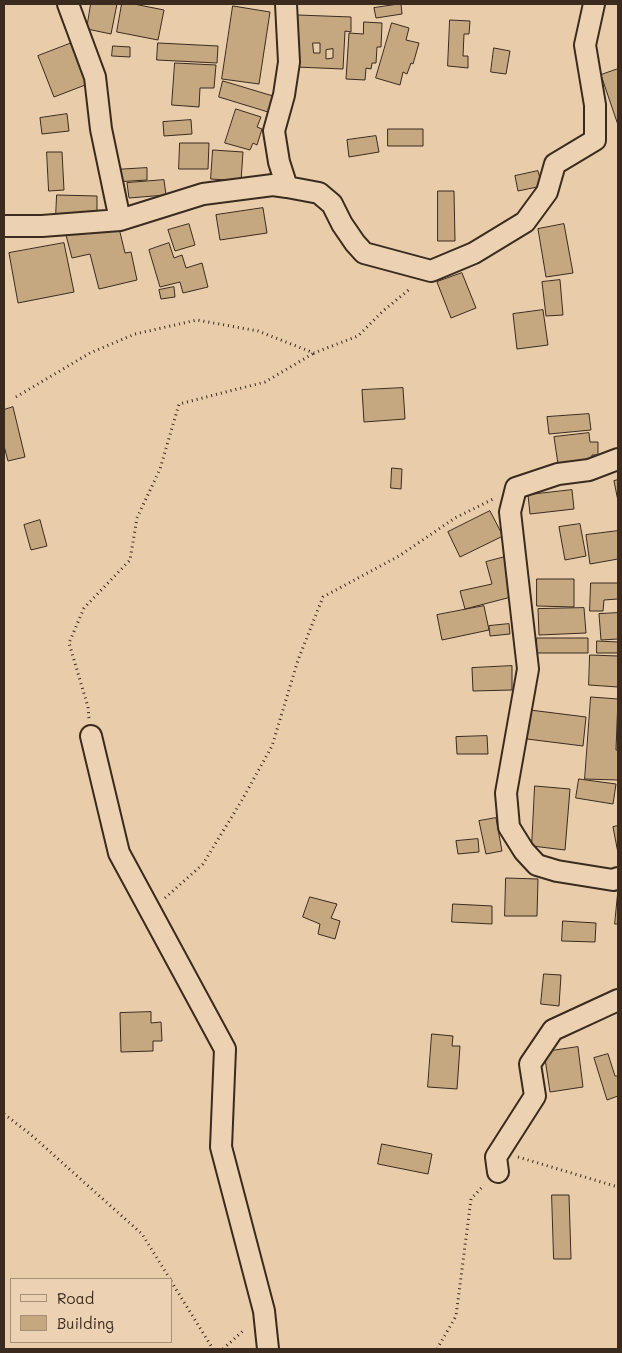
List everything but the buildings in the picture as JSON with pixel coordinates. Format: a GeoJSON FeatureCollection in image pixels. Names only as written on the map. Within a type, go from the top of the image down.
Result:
{"type":"FeatureCollection","features":[{"type":"Feature","properties":{"kind":"street"},"geometry":{"type":"LineString","coordinates":[[68,4],[96,76],[101,129],[120,220]]}},
{"type":"Feature","properties":{"kind":"street"},"geometry":{"type":"LineString","coordinates":[[286,4],[289,62],[284,96],[274,131],[279,162],[287,187]]}},
{"type":"Feature","properties":{"kind":"street"},"geometry":{"type":"LineString","coordinates":[[4,226],[42,226],[120,220],[203,194],[273,185],[319,193],[332,204],[342,224],[364,253],[431,271],[474,253],[525,222],[547,192],[555,164],[595,140],[595,106],[585,45],[594,4]]}},
{"type":"Feature","properties":{"kind":"street"},"geometry":{"type":"LineString","coordinates":[[618,459],[590,470],[558,474],[516,488],[510,512],[528,669],[506,793],[509,827],[524,851],[537,865],[557,871],[613,880],[618,878]]}},
{"type":"Feature","properties":{"kind":"street"},"geometry":{"type":"LineString","coordinates":[[91,736],[119,853],[225,1048],[221,1147],[264,1311],[268,1349]]}},
{"type":"Feature","properties":{"kind":"street"},"geometry":{"type":"LineString","coordinates":[[498,1172],[496,1157],[534,1096],[530,1064],[553,1030],[618,1000]]}},
{"type":"Feature","properties":{"kind":"path"},"geometry":{"type":"LineString","coordinates":[[91,736],[88,707],[69,643],[84,608],[130,560],[137,518],[160,469],[179,404],[265,382],[314,354],[358,336],[383,311],[431,271]]}},
{"type":"Feature","properties":{"kind":"path"},"geometry":{"type":"LineString","coordinates":[[16,397],[90,354],[135,334],[197,320],[258,331],[314,354]]}},
{"type":"Feature","properties":{"kind":"path"},"geometry":{"type":"LineString","coordinates":[[152,913],[168,894],[203,864],[272,746],[298,660],[323,597],[399,556],[455,518],[516,488]]}},
{"type":"Feature","properties":{"kind":"path"},"geometry":{"type":"LineString","coordinates":[[4,1114],[142,1234],[170,1278]]}},
{"type":"Feature","properties":{"kind":"path"},"geometry":{"type":"LineString","coordinates":[[437,1349],[456,1316],[470,1199],[514,1155],[618,1187]]}},
{"type":"Feature","properties":{"kind":"path"},"geometry":{"type":"LineString","coordinates":[[172,1282],[213,1349]]}}]}
